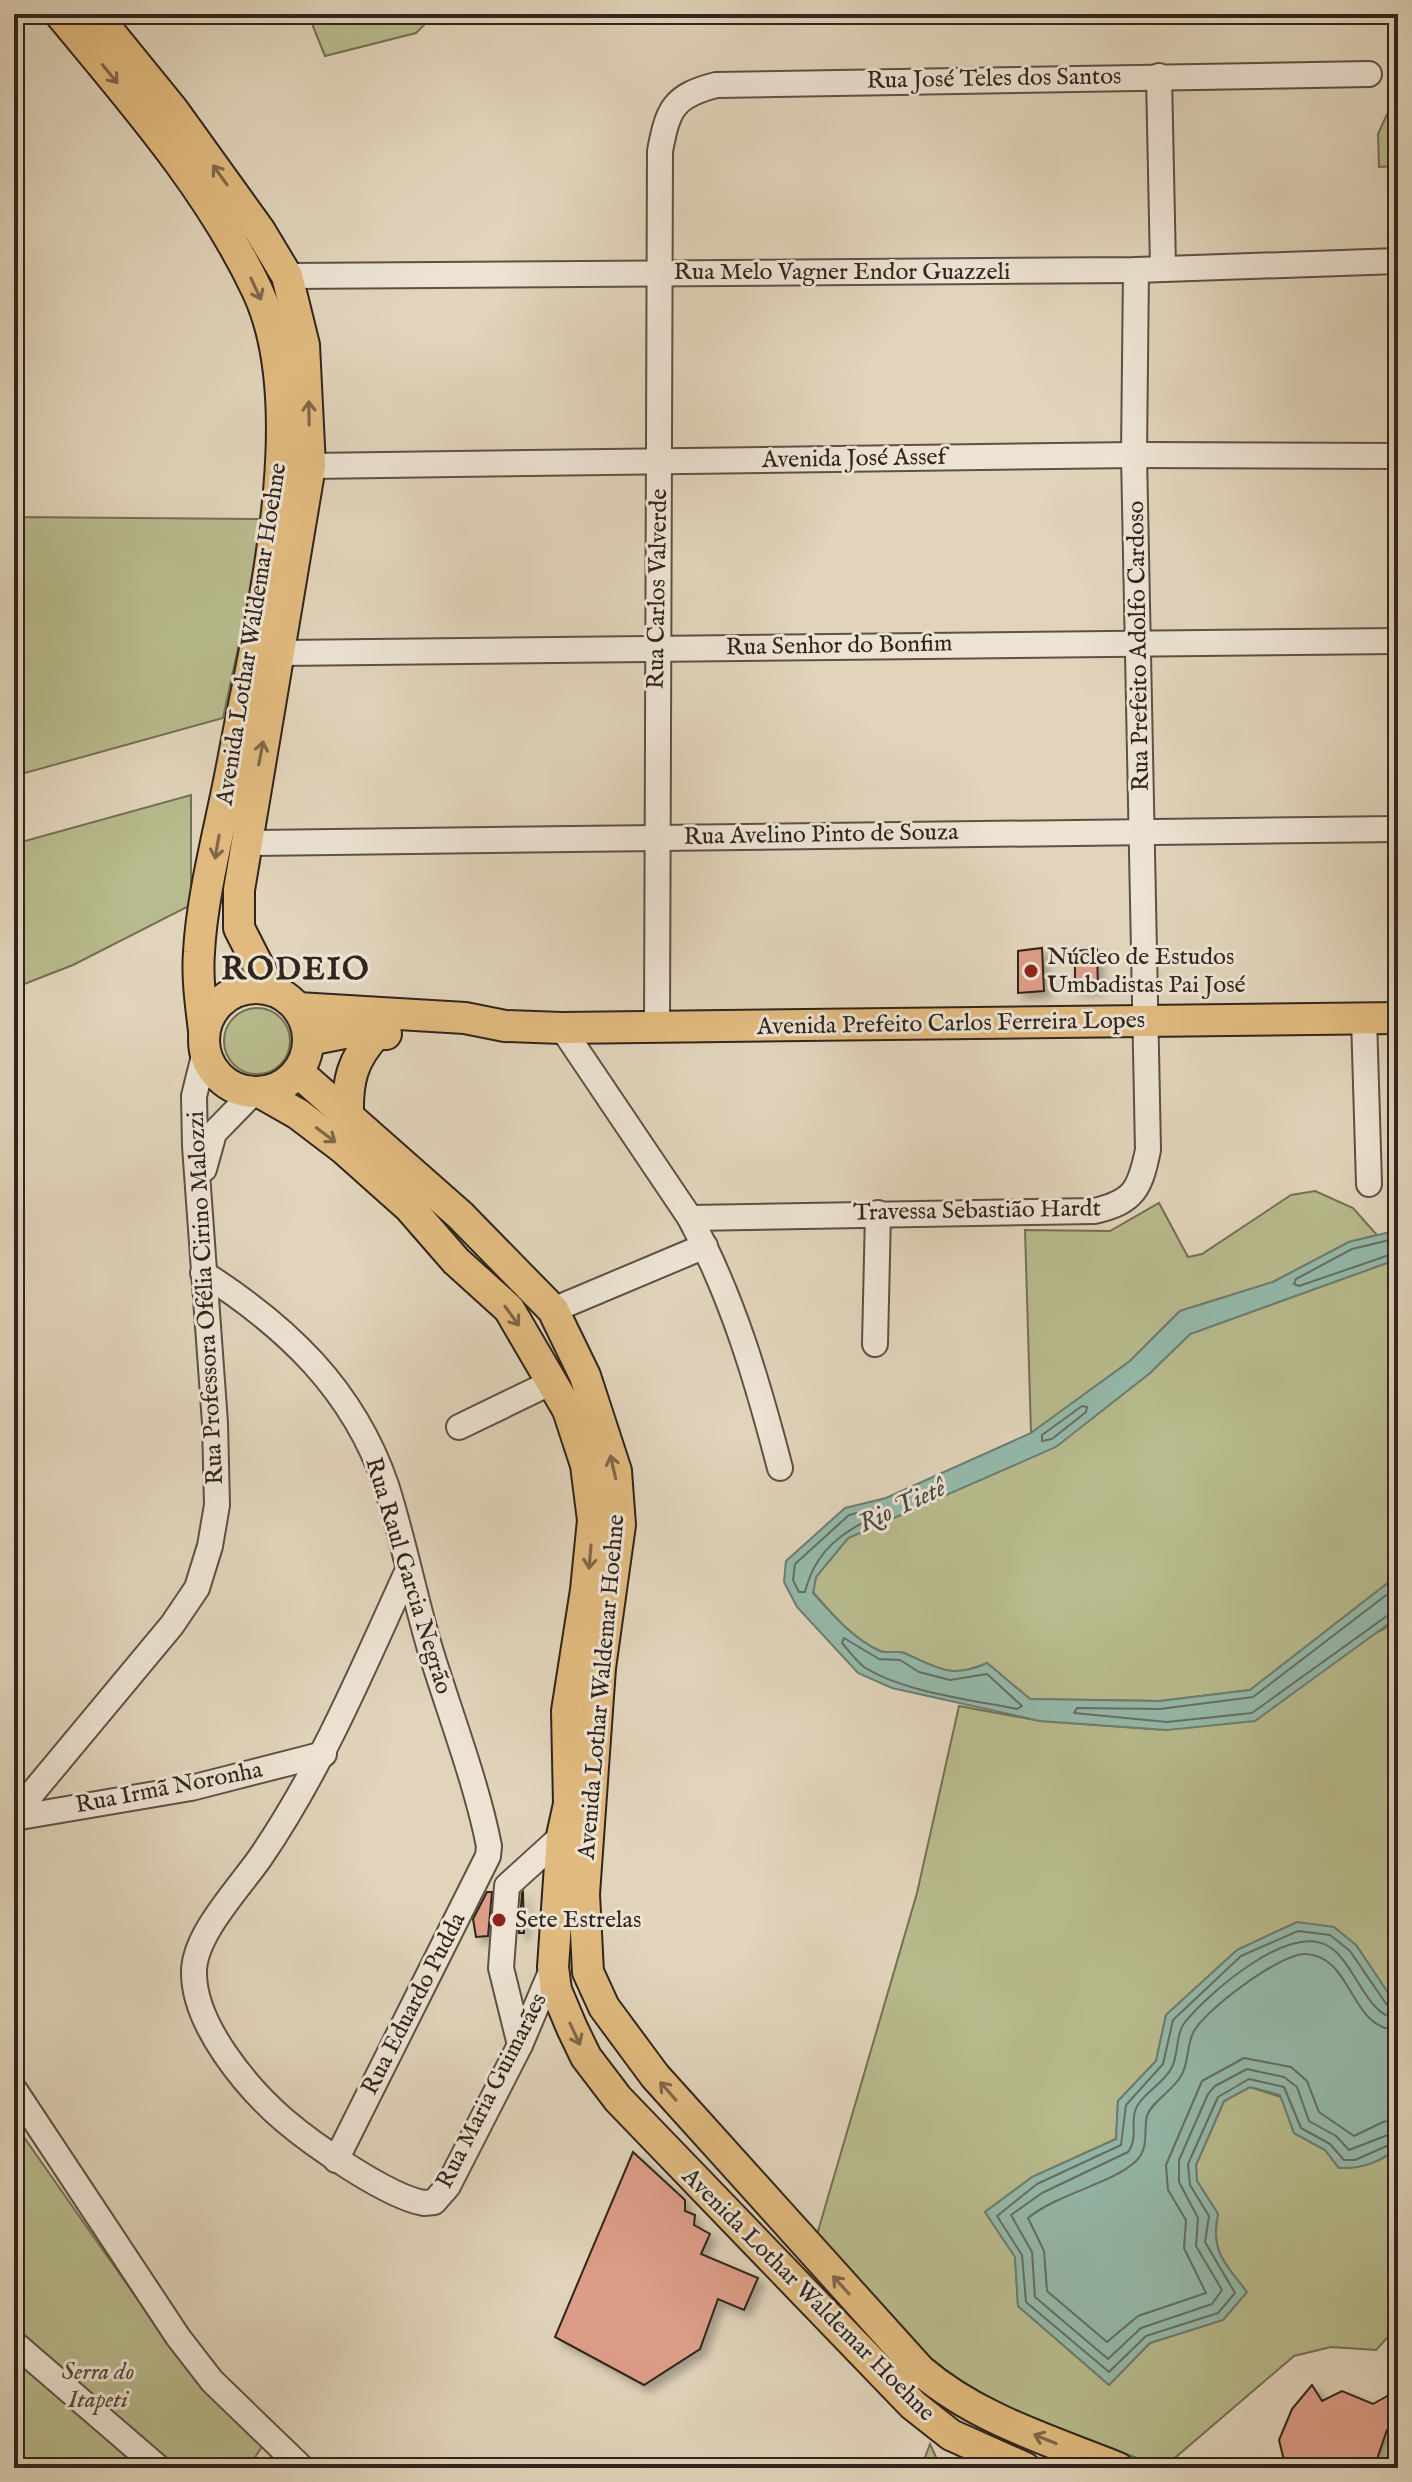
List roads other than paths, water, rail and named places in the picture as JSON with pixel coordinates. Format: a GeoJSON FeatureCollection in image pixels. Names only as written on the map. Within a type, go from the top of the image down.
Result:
{"type":"FeatureCollection","features":[{"type":"Feature","properties":{"kind":"main road","name":"Avenida Lothar Waldemar Hoehne"},"geometry":{"type":"LineString","coordinates":[[60,14],[140,111],[220,221],[258,291],[273,333],[280,383],[281,450],[274,526],[199,950],[204,1041]]}},
{"type":"Feature","properties":{"kind":"main road","name":"Avenida Lothar Waldemar Hoehne"},"geometry":{"type":"LineString","coordinates":[[95,14],[221,175],[287,276],[304,345],[310,466],[239,890],[239,928],[270,989]]}},
{"type":"Feature","properties":{"kind":"main road"},"geometry":{"type":"LineString","coordinates":[[253,987],[270,989],[286,996],[298,1008],[309,1040],[298,1072],[282,1087],[257,1093],[222,1081],[204,1041],[210,1014],[229,996],[253,987]]}},
{"type":"Feature","properties":{"kind":"main road","name":"Avenida Prefeito Carlos Ferreira Lopes"},"geometry":{"type":"LineString","coordinates":[[298,1008],[465,1018],[505,1026],[562,1028],[1398,1018]]}},
{"type":"Feature","properties":{"kind":"main road","name":"Avenida Prefeito Carlos Ferreira Lopes"},"geometry":{"type":"LineString","coordinates":[[309,1040],[349,1032],[431,1037],[505,1026]]}},
{"type":"Feature","properties":{"kind":"main road"},"geometry":{"type":"LineString","coordinates":[[348,1117],[350,1072],[360,1051],[377,1033]]}},
{"type":"Feature","properties":{"kind":"main road","name":"Avenida Lothar Waldemar Hoehne"},"geometry":{"type":"LineString","coordinates":[[298,1072],[460,1215],[553,1310],[585,1376],[617,1485],[620,1525],[600,1668],[584,1894],[588,1972],[604,2007],[655,2076],[920,2370],[955,2399],[991,2417],[1118,2468]]}},
{"type":"Feature","properties":{"kind":"main road","name":"Avenida Lothar Waldemar Hoehne"},"geometry":{"type":"LineString","coordinates":[[257,1093],[298,1114],[333,1140],[409,1207],[456,1261],[509,1309],[568,1410],[586,1465],[593,1520],[586,1590],[567,1711],[569,1804],[562,1836],[553,1967],[556,1990],[586,2057],[618,2099],[851,2345],[922,2414],[951,2435],[1025,2468]]}},
{"type":"Feature","properties":{"kind":"street","name":"Rua José Teles dos Santos"},"geometry":{"type":"LineString","coordinates":[[660,151],[666,122],[675,103],[692,91],[716,85],[1369,74]]}},
{"type":"Feature","properties":{"kind":"street"},"geometry":{"type":"LineString","coordinates":[[1159,76],[1163,267]]}},
{"type":"Feature","properties":{"kind":"street","name":"Rua Carlos Valverde"},"geometry":{"type":"LineString","coordinates":[[657,1027],[660,151]]}},
{"type":"Feature","properties":{"kind":"street","name":"Rua Melo Vagner Endor Guazzeli"},"geometry":{"type":"LineString","coordinates":[[287,276],[1136,270],[1398,261]]}},
{"type":"Feature","properties":{"kind":"street","name":"Rua Prefeito Adolfo Cardoso"},"geometry":{"type":"LineString","coordinates":[[1136,270],[1134,455],[1148,1022]]}},
{"type":"Feature","properties":{"kind":"street","name":"Avenida José Assef"},"geometry":{"type":"LineString","coordinates":[[310,466],[1134,455],[1398,456]]}},
{"type":"Feature","properties":{"kind":"street","name":"Rua Senhor do Bonfim"},"geometry":{"type":"LineString","coordinates":[[280,653],[1398,641]]}},
{"type":"Feature","properties":{"kind":"street","name":"Rua Avelino Pinto de Souza"},"geometry":{"type":"LineString","coordinates":[[245,843],[1398,829]]}},
{"type":"Feature","properties":{"kind":"street"},"geometry":{"type":"LineString","coordinates":[[1364,1018],[1369,1184]]}},
{"type":"Feature","properties":{"kind":"street","name":"Travessa Sebastião Hardt"},"geometry":{"type":"LineString","coordinates":[[690,1218],[1094,1211],[1118,1206],[1134,1194],[1148,1150],[1148,1022]]}},
{"type":"Feature","properties":{"kind":"street"},"geometry":{"type":"LineString","coordinates":[[562,1028],[690,1218],[705,1246],[730,1298],[753,1364],[780,1468]]}},
{"type":"Feature","properties":{"kind":"street","name":"Rua Professora Ofélia Cirino Malozzi"},"geometry":{"type":"LineString","coordinates":[[14,1816],[172,1625],[197,1588],[210,1546],[217,1505],[215,1423],[194,1096],[204,1041]]}},
{"type":"Feature","properties":{"kind":"street"},"geometry":{"type":"LineString","coordinates":[[199,1195],[214,1133],[257,1093]]}},
{"type":"Feature","properties":{"kind":"street"},"geometry":{"type":"LineString","coordinates":[[875,1344],[878,1213]]}},
{"type":"Feature","properties":{"kind":"street"},"geometry":{"type":"LineString","coordinates":[[553,1310],[705,1246]]}},
{"type":"Feature","properties":{"kind":"street","name":"Rua Raul Garcia Negrão"},"geometry":{"type":"LineString","coordinates":[[203,1273],[272,1319],[301,1346],[350,1411],[386,1485],[407,1572],[489,1846]]}},
{"type":"Feature","properties":{"kind":"street"},"geometry":{"type":"LineString","coordinates":[[459,1427],[552,1382]]}},
{"type":"Feature","properties":{"kind":"street"},"geometry":{"type":"LineString","coordinates":[[336,2160],[266,2104],[231,2065],[197,1993],[193,1972],[203,1939],[262,1855],[324,1754],[407,1572]]}},
{"type":"Feature","properties":{"kind":"street","name":"Rua Irmã Noronha"},"geometry":{"type":"LineString","coordinates":[[14,1816],[191,1788],[324,1754]]}},
{"type":"Feature","properties":{"kind":"street"},"geometry":{"type":"LineString","coordinates":[[520,2045],[501,1968],[507,1886],[562,1836]]}},
{"type":"Feature","properties":{"kind":"street","name":"Rua Eduardo Pudda"},"geometry":{"type":"LineString","coordinates":[[336,2160],[488,1856],[489,1846]]}},
{"type":"Feature","properties":{"kind":"street","name":"Rua Maria Guimarães"},"geometry":{"type":"LineString","coordinates":[[336,2160],[417,2201],[434,2202],[448,2186],[520,2045],[553,1967]]}},
{"type":"Feature","properties":{"kind":"street"},"geometry":{"type":"LineString","coordinates":[[14,2089],[178,2337],[212,2381],[302,2468]]}},
{"type":"Feature","properties":{"kind":"street"},"geometry":{"type":"LineString","coordinates":[[14,2343],[159,2468]]}},
{"type":"Feature","properties":{"kind":"water","name":"Rio Tietê"},"geometry":{"type":"Polygon","coordinates":[[[1398,1230],[1398,1259],[1190,1334],[1150,1373],[1056,1447],[848,1538],[816,1577],[813,1593],[852,1633],[880,1651],[901,1652],[944,1670],[963,1671],[987,1663],[1030,1699],[1160,1701],[1250,1690],[1398,1575],[1398,1617],[1255,1721],[1167,1730],[1040,1721],[892,1688],[858,1673],[797,1607],[784,1582],[786,1561],[845,1508],[886,1498],[1031,1433],[1130,1361],[1180,1311],[1273,1282],[1349,1242],[1398,1230]]]}},
{"type":"Feature","properties":{"kind":"water"},"geometry":{"type":"Polygon","coordinates":[[[1297,1922],[1334,1927],[1356,1945],[1393,2000],[1398,2000],[1398,2146],[1371,2163],[1339,2168],[1325,2150],[1294,2133],[1280,2095],[1250,2087],[1224,2101],[1196,2165],[1197,2181],[1218,2214],[1216,2238],[1221,2256],[1247,2292],[1223,2320],[1150,2343],[1109,2385],[1018,2306],[1015,2257],[985,2212],[1032,2177],[1116,2139],[1118,2101],[1156,2061],[1166,2015],[1237,1950],[1297,1922]]]}},
{"type":"Feature","properties":{"kind":"place","name":"Núcleo de Estudos Umbadistas Pai José"},"geometry":{"type":"Point","coordinates":[1031,971]}},
{"type":"Feature","properties":{"kind":"place","name":"Sete Estrelas"},"geometry":{"type":"Point","coordinates":[499,1920]}},
{"type":"Feature","properties":{"kind":"district","name":"RODEIO"},"geometry":{"type":"Point","coordinates":[296,970]}},
{"type":"Feature","properties":{"kind":"park label","name":"Serra do Itapeti"},"geometry":{"type":"Point","coordinates":[98,2386]}}]}
